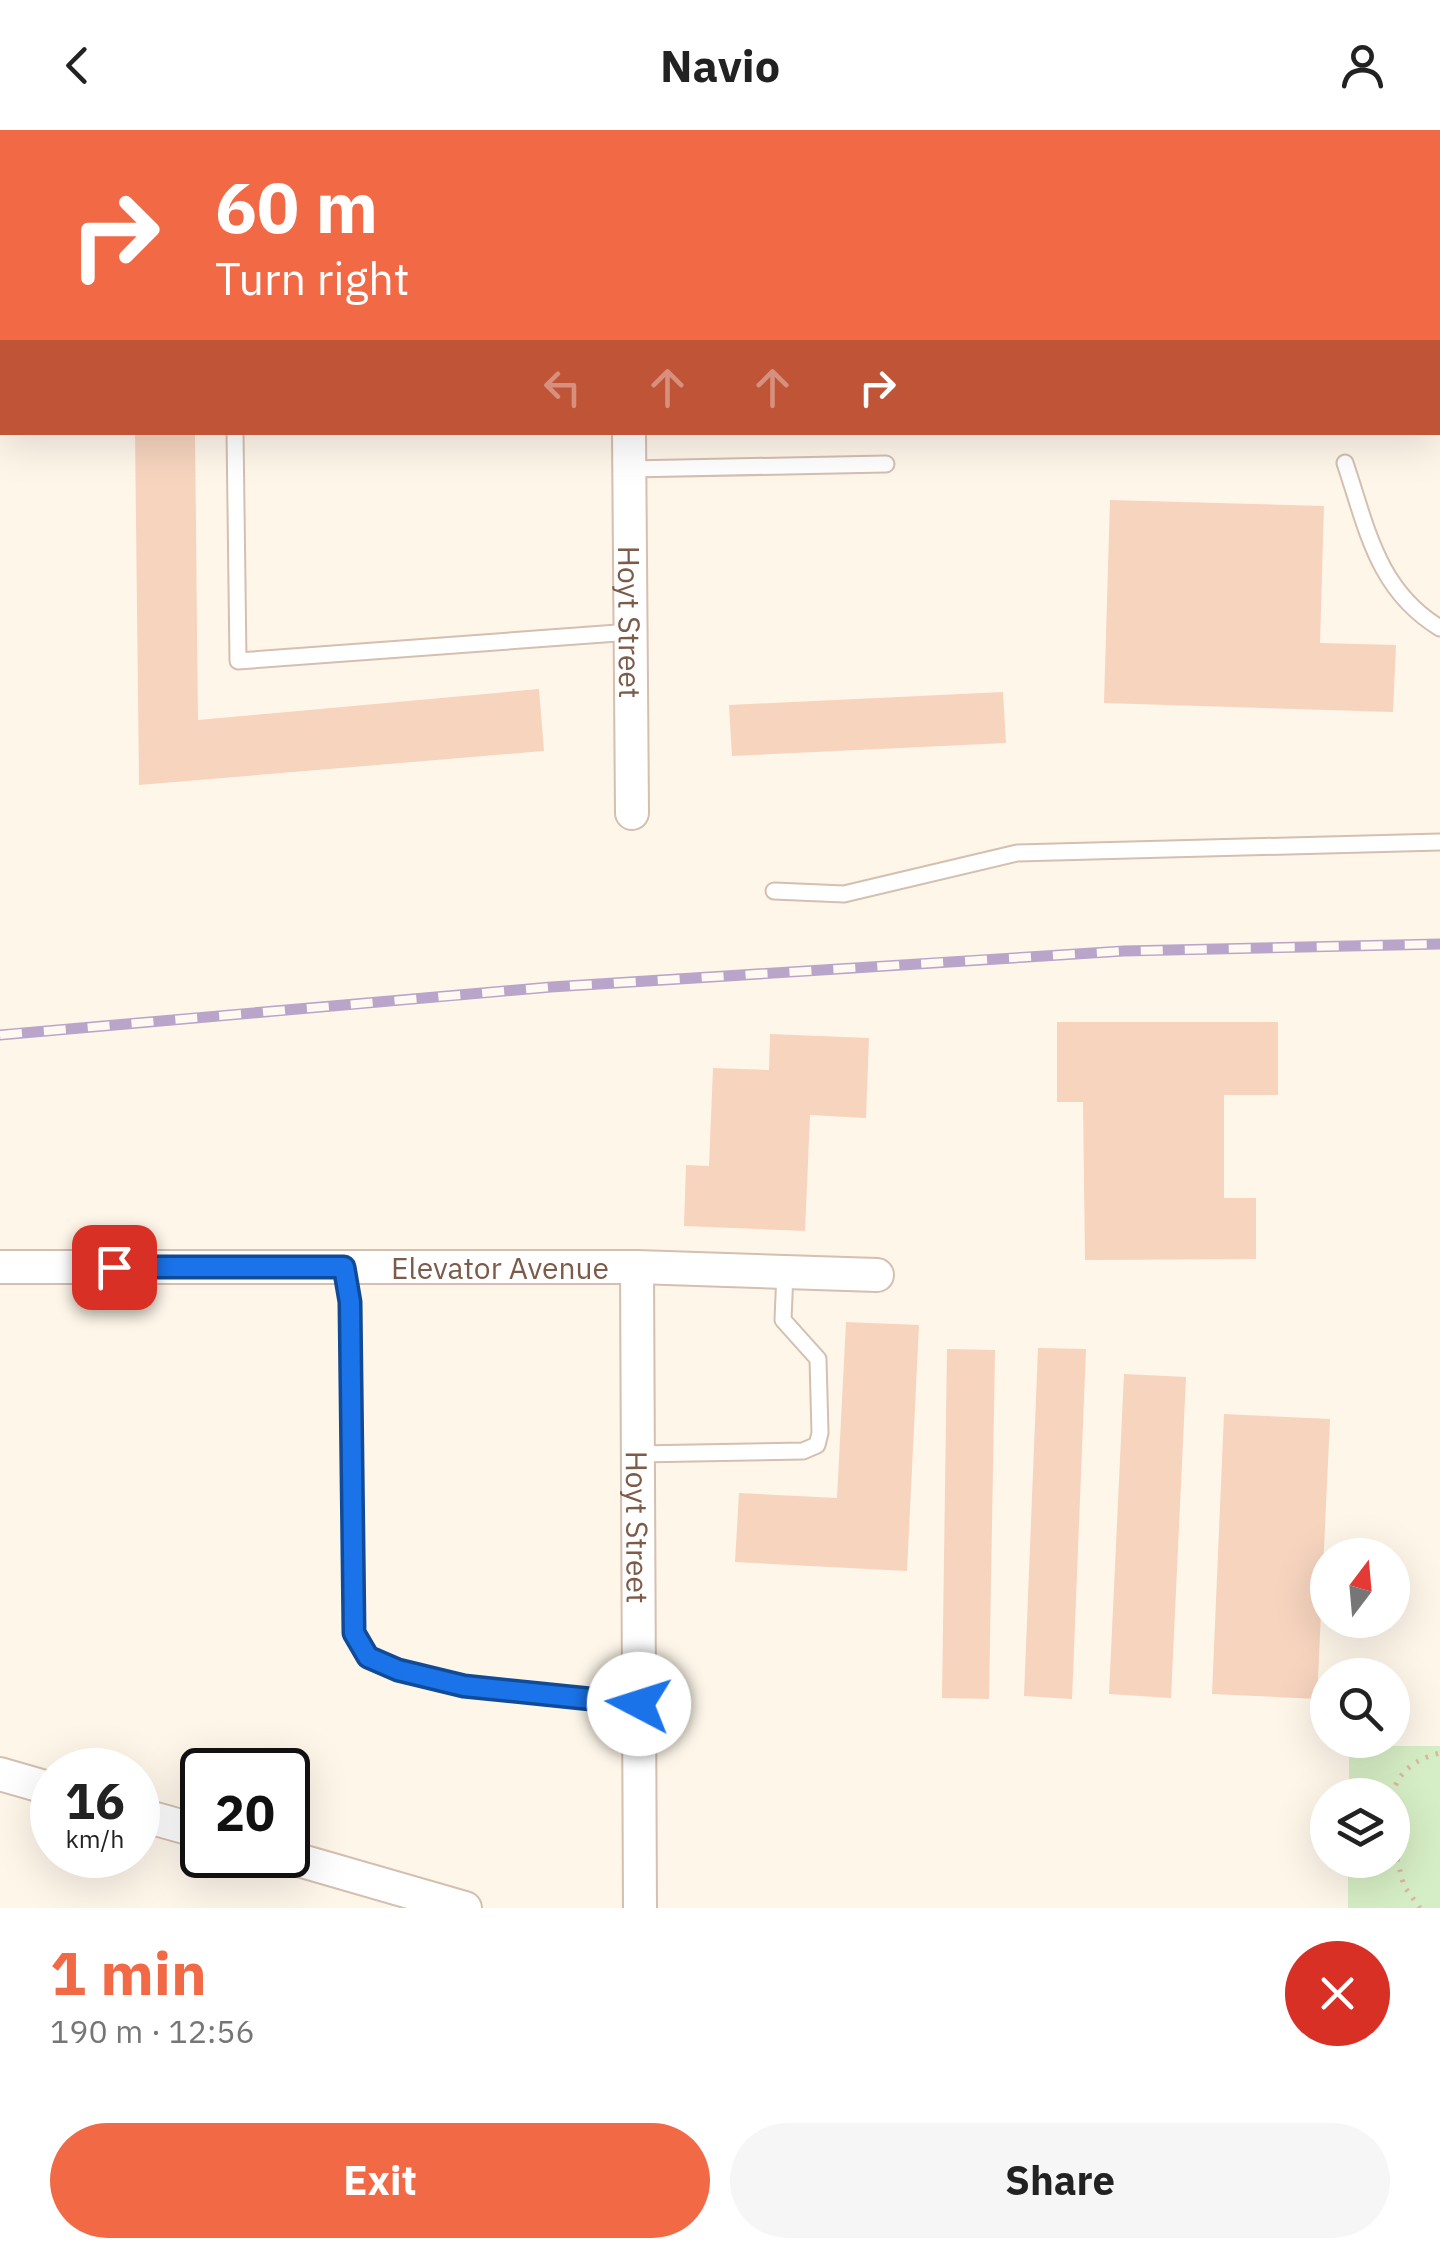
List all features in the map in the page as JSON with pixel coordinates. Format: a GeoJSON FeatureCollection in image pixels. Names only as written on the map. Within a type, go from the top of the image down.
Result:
{"type":"FeatureCollection","features":[{"type":"Feature","properties":{"kind":"street","name":"Hoyt Street"},"geometry":{"type":"LineString","coordinates":[[629,435],[632,813]]}},
{"type":"Feature","properties":{"kind":"street","name":"Elevator Avenue"},"geometry":{"type":"LineString","coordinates":[[0,1267],[637,1267],[878,1275]]}},
{"type":"Feature","properties":{"kind":"street","name":"Hoyt Street"},"geometry":{"type":"LineString","coordinates":[[637,1267],[640,1908]]}},
{"type":"Feature","properties":{"kind":"street"},"geometry":{"type":"LineString","coordinates":[[0,1774],[30,1783]]}},
{"type":"Feature","properties":{"kind":"street"},"geometry":{"type":"LineString","coordinates":[[310,1863],[464,1908]]}},
{"type":"Feature","properties":{"kind":"lane"},"geometry":{"type":"LineString","coordinates":[[235,435],[238,661],[631,632]]}},
{"type":"Feature","properties":{"kind":"lane"},"geometry":{"type":"LineString","coordinates":[[1346,463],[1380,566],[1420,616],[1440,628]]}},
{"type":"Feature","properties":{"kind":"lane"},"geometry":{"type":"LineString","coordinates":[[630,469],[886,464]]}},
{"type":"Feature","properties":{"kind":"lane"},"geometry":{"type":"LineString","coordinates":[[774,892],[844,894],[1018,853],[1440,842]]}},
{"type":"Feature","properties":{"kind":"lane"},"geometry":{"type":"LineString","coordinates":[[344,1267],[350,1302],[354,1633],[368,1657],[398,1670],[464,1686],[639,1704]]}},
{"type":"Feature","properties":{"kind":"lane"},"geometry":{"type":"LineString","coordinates":[[638,1454],[803,1451],[816,1445],[820,1432],[818,1359],[783,1320],[784,1272]]}},
{"type":"Feature","properties":{"kind":"path"},"geometry":{"type":"LineString","coordinates":[[1400,1778],[1405,1769],[1422,1758],[1440,1754]]}},
{"type":"Feature","properties":{"kind":"path"},"geometry":{"type":"LineString","coordinates":[[1402,1878],[1420,1908]]}},
{"type":"Feature","properties":{"kind":"green space"},"geometry":{"type":"Polygon","coordinates":[[[1410,1746],[1440,1746],[1440,1908],[1348,1908],[1348,1878],[1410,1878],[1410,1778],[1349,1778],[1349,1758],[1410,1758],[1410,1746]]]}},
{"type":"Feature","properties":{"kind":"building"},"geometry":{"type":"Polygon","coordinates":[[[135,435],[195,435],[198,720],[539,689],[544,751],[139,785],[135,435]]]}},
{"type":"Feature","properties":{"kind":"building"},"geometry":{"type":"Polygon","coordinates":[[[1110,500],[1324,506],[1320,643],[1396,645],[1393,712],[1104,703],[1110,500]]]}},
{"type":"Feature","properties":{"kind":"building"},"geometry":{"type":"Polygon","coordinates":[[[1003,692],[1006,743],[732,756],[729,705],[1003,692]]]}},
{"type":"Feature","properties":{"kind":"building"},"geometry":{"type":"Polygon","coordinates":[[[1057,1022],[1278,1022],[1278,1095],[1224,1095],[1224,1198],[1256,1198],[1256,1259],[1085,1260],[1083,1102],[1057,1102],[1057,1022]]]}},
{"type":"Feature","properties":{"kind":"building"},"geometry":{"type":"Polygon","coordinates":[[[770,1034],[869,1038],[866,1118],[810,1115],[805,1231],[684,1226],[686,1165],[709,1166],[713,1068],[769,1070],[770,1034]]]}},
{"type":"Feature","properties":{"kind":"building"},"geometry":{"type":"Polygon","coordinates":[[[846,1322],[919,1325],[907,1571],[735,1562],[739,1493],[837,1498],[846,1322]]]}},
{"type":"Feature","properties":{"kind":"building"},"geometry":{"type":"Polygon","coordinates":[[[1038,1348],[1086,1349],[1072,1699],[1024,1696],[1038,1348]]]}},
{"type":"Feature","properties":{"kind":"building"},"geometry":{"type":"Polygon","coordinates":[[[947,1349],[995,1350],[989,1699],[942,1698],[947,1349]]]}},
{"type":"Feature","properties":{"kind":"building"},"geometry":{"type":"Polygon","coordinates":[[[1124,1374],[1186,1377],[1171,1698],[1109,1694],[1124,1374]]]}},
{"type":"Feature","properties":{"kind":"building"},"geometry":{"type":"Polygon","coordinates":[[[1224,1414],[1330,1419],[1324,1538],[1310,1538],[1310,1638],[1320,1638],[1319,1658],[1310,1658],[1310,1699],[1212,1694],[1224,1414]]]}},
{"type":"Feature","properties":{"kind":"railway"},"geometry":{"type":"LineString","coordinates":[[0,1035],[551,987],[1124,951],[1440,944]]}},
{"type":"Feature","properties":{"kind":"route"},"geometry":{"type":"LineString","coordinates":[[114,1267],[344,1267],[350,1302],[354,1633],[368,1657],[398,1670],[464,1686],[639,1704]]}}]}
